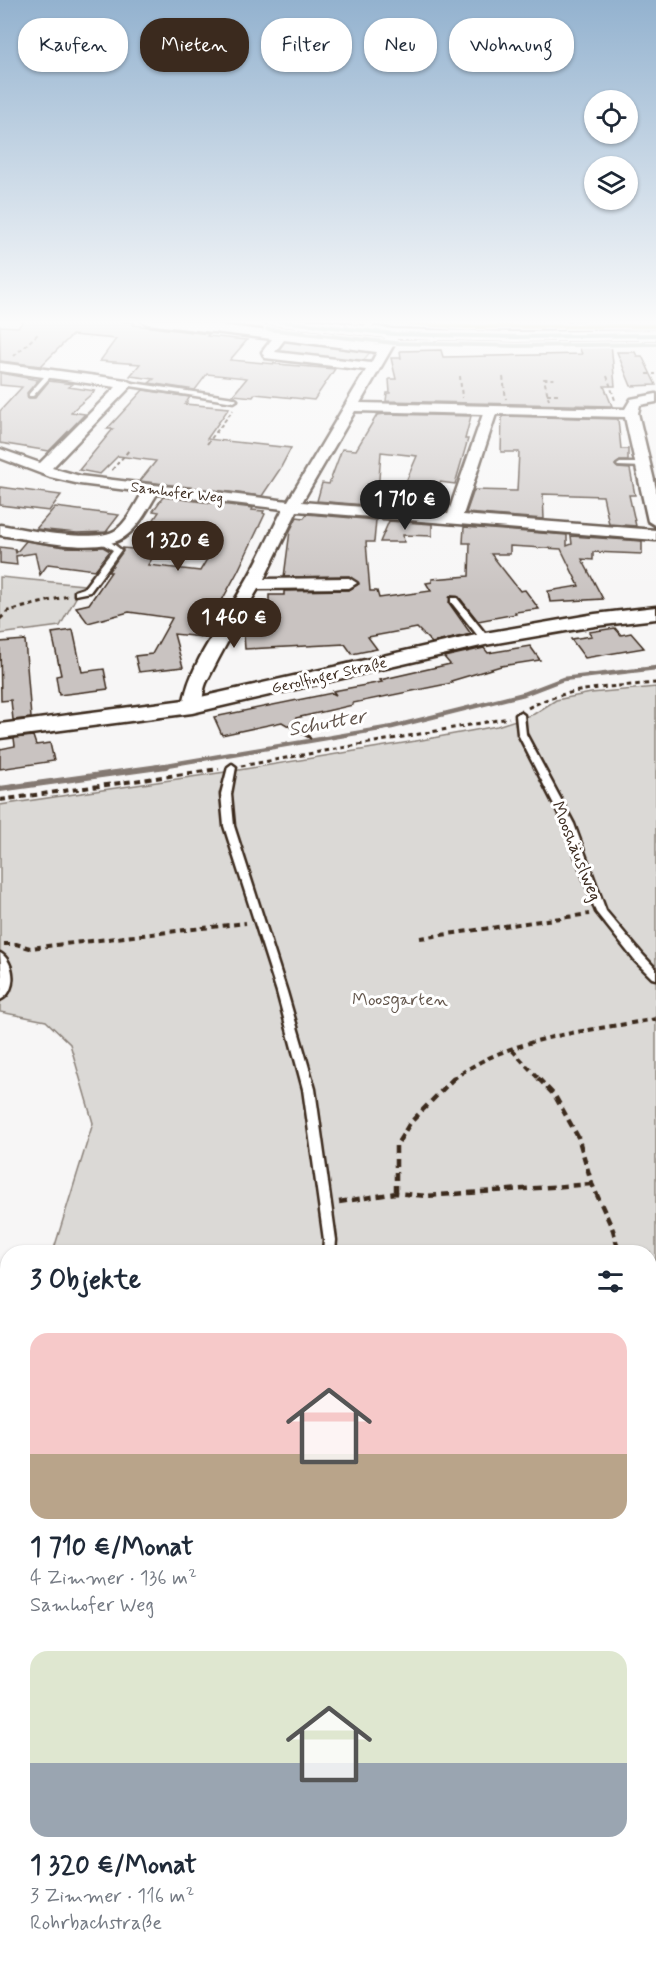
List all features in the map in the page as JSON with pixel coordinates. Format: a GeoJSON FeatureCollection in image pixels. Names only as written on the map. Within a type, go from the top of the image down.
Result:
{"type":"FeatureCollection","features":[{"type":"Feature","properties":{"kind":"street"},"geometry":{"type":"LineString","coordinates":[[43,469],[99,412]]}},
{"type":"Feature","properties":{"kind":"street"},"geometry":{"type":"LineString","coordinates":[[192,706],[195,687],[225,629],[253,584],[292,506],[347,412]]}},
{"type":"Feature","properties":{"kind":"street"},"geometry":{"type":"LineString","coordinates":[[483,412],[556,412]]}},
{"type":"Feature","properties":{"kind":"street"},"geometry":{"type":"LineString","coordinates":[[454,519],[490,412]]}},
{"type":"Feature","properties":{"kind":"street"},"geometry":{"type":"LineString","coordinates":[[635,412],[647,462],[656,521]]}},
{"type":"Feature","properties":{"kind":"street","name":"Samhofer Weg"},"geometry":{"type":"LineString","coordinates":[[0,453],[55,474],[102,483],[292,506],[656,535]]}},
{"type":"Feature","properties":{"kind":"street"},"geometry":{"type":"LineString","coordinates":[[0,470],[22,462]]}},
{"type":"Feature","properties":{"kind":"street"},"geometry":{"type":"LineString","coordinates":[[0,530],[81,541],[104,540],[119,536],[153,489]]}},
{"type":"Feature","properties":{"kind":"street"},"geometry":{"type":"LineString","coordinates":[[253,584],[349,583]]}},
{"type":"Feature","properties":{"kind":"street","name":"Gerolfinger Straße"},"geometry":{"type":"LineString","coordinates":[[0,731],[192,706],[485,639],[595,620],[656,613]]}},
{"type":"Feature","properties":{"kind":"lane"},"geometry":{"type":"LineString","coordinates":[[620,465],[647,462]]}},
{"type":"Feature","properties":{"kind":"lane"},"geometry":{"type":"LineString","coordinates":[[78,593],[87,590],[117,550],[104,540]]}},
{"type":"Feature","properties":{"kind":"lane"},"geometry":{"type":"LineString","coordinates":[[454,600],[485,639]]}},
{"type":"Feature","properties":{"kind":"lane","name":"Mooshäuslweg"},"geometry":{"type":"LineString","coordinates":[[520,715],[522,734],[568,824],[601,912],[656,975]]}},
{"type":"Feature","properties":{"kind":"lane"},"geometry":{"type":"LineString","coordinates":[[232,767],[226,794],[229,826],[260,921],[309,1089],[326,1205],[329,1245]]}},
{"type":"Feature","properties":{"kind":"lane"},"geometry":{"type":"LineString","coordinates":[[0,957],[8,980],[5,992],[0,996]]}},
{"type":"Feature","properties":{"kind":"path"},"geometry":{"type":"LineString","coordinates":[[207,444],[232,412]]}},
{"type":"Feature","properties":{"kind":"path"},"geometry":{"type":"LineString","coordinates":[[102,483],[130,449]]}},
{"type":"Feature","properties":{"kind":"path"},"geometry":{"type":"LineString","coordinates":[[0,619],[8,611],[78,593]]}},
{"type":"Feature","properties":{"kind":"path"},"geometry":{"type":"LineString","coordinates":[[0,800],[232,767],[463,728],[520,715],[532,706],[566,694],[656,683]]}},
{"type":"Feature","properties":{"kind":"path"},"geometry":{"type":"LineString","coordinates":[[420,938],[601,912]]}},
{"type":"Feature","properties":{"kind":"path"},"geometry":{"type":"LineString","coordinates":[[0,944],[16,944],[30,948],[260,921]]}},
{"type":"Feature","properties":{"kind":"path"},"geometry":{"type":"LineString","coordinates":[[396,1193],[396,1146],[410,1123],[454,1078],[483,1061],[535,1041],[656,1019]]}},
{"type":"Feature","properties":{"kind":"path"},"geometry":{"type":"LineString","coordinates":[[512,1050],[555,1096],[578,1137],[592,1184],[613,1230],[617,1245]]}},
{"type":"Feature","properties":{"kind":"path"},"geometry":{"type":"LineString","coordinates":[[326,1205],[396,1193],[426,1196],[592,1184]]}},
{"type":"Feature","properties":{"kind":"green space"},"geometry":{"type":"Polygon","coordinates":[[[0,577],[83,585],[60,626],[0,634],[0,577]]]}},
{"type":"Feature","properties":{"kind":"green space","name":"Moosgarten"},"geometry":{"type":"Polygon","coordinates":[[[656,687],[656,1245],[55,1245],[93,1123],[70,1044],[46,1021],[0,1012],[0,805],[239,770],[497,726],[534,714],[556,700],[591,693],[656,687]]]}},
{"type":"Feature","properties":{"kind":"building"},"geometry":{"type":"Polygon","coordinates":[[[0,412],[71,412],[85,414],[49,451],[0,443],[0,412]]]}},
{"type":"Feature","properties":{"kind":"building"},"geometry":{"type":"Polygon","coordinates":[[[123,412],[226,412],[207,439],[291,448],[262,496],[140,481],[156,461],[118,456],[100,474],[79,470],[113,429],[107,429],[123,412]]]}},
{"type":"Feature","properties":{"kind":"building"},"geometry":{"type":"Polygon","coordinates":[[[377,415],[471,416],[465,439],[468,439],[455,484],[440,482],[432,510],[395,507],[417,456],[381,452],[377,506],[317,501],[322,483],[329,484],[342,449],[356,450],[377,415]]]}},
{"type":"Feature","properties":{"kind":"building"},"geometry":{"type":"Polygon","coordinates":[[[502,416],[618,419],[621,449],[628,449],[628,461],[620,461],[615,465],[618,468],[630,469],[635,495],[629,495],[636,526],[609,524],[603,496],[543,494],[544,519],[466,513],[474,490],[517,491],[519,452],[501,452],[502,416]]]}},
{"type":"Feature","properties":{"kind":"building"},"geometry":{"type":"Polygon","coordinates":[[[0,487],[61,495],[49,511],[0,505],[0,487]]]}},
{"type":"Feature","properties":{"kind":"building"},"geometry":{"type":"Polygon","coordinates":[[[163,497],[253,508],[252,510],[264,511],[265,514],[238,571],[202,637],[174,634],[183,667],[139,672],[135,656],[152,654],[172,618],[129,612],[88,623],[76,607],[89,604],[111,572],[108,572],[123,551],[122,548],[134,549],[159,512],[153,511],[163,497]],[[167,534],[148,565],[200,571],[219,539],[167,534]]]}},
{"type":"Feature","properties":{"kind":"building"},"geometry":{"type":"Polygon","coordinates":[[[55,507],[119,515],[106,532],[77,533],[36,529],[55,507]]]}},
{"type":"Feature","properties":{"kind":"building"},"geometry":{"type":"Polygon","coordinates":[[[307,514],[376,520],[374,542],[366,542],[370,591],[377,591],[379,598],[431,591],[426,583],[432,582],[432,579],[469,576],[470,543],[463,543],[464,527],[567,535],[567,546],[572,544],[571,536],[642,541],[642,554],[593,552],[593,560],[582,559],[603,599],[550,602],[548,591],[579,586],[561,549],[510,546],[510,554],[491,554],[520,591],[525,590],[539,609],[478,621],[459,597],[451,596],[449,603],[471,634],[432,643],[417,628],[368,637],[377,649],[352,654],[345,644],[245,649],[244,635],[255,610],[269,612],[269,595],[284,595],[284,591],[349,590],[359,584],[349,576],[284,577],[290,531],[297,517],[304,518],[307,514]]]}},
{"type":"Feature","properties":{"kind":"building"},"geometry":{"type":"Polygon","coordinates":[[[389,521],[432,524],[432,536],[403,535],[404,542],[380,542],[389,521]]]}},
{"type":"Feature","properties":{"kind":"building"},"geometry":{"type":"Polygon","coordinates":[[[26,541],[65,547],[103,547],[110,551],[95,570],[48,564],[40,575],[35,553],[16,556],[17,565],[0,563],[0,547],[15,549],[16,553],[26,541]]]}},
{"type":"Feature","properties":{"kind":"building"},"geometry":{"type":"Polygon","coordinates":[[[615,628],[621,635],[631,633],[644,648],[585,658],[571,639],[592,636],[589,632],[615,628]]]}},
{"type":"Feature","properties":{"kind":"building"},"geometry":{"type":"Polygon","coordinates":[[[73,630],[82,672],[104,669],[108,689],[59,695],[56,676],[61,675],[52,633],[73,630]]]}},
{"type":"Feature","properties":{"kind":"building"},"geometry":{"type":"Polygon","coordinates":[[[25,640],[31,718],[13,720],[11,700],[1,701],[0,642],[25,640]]]}},
{"type":"Feature","properties":{"kind":"building"},"geometry":{"type":"Polygon","coordinates":[[[530,646],[540,660],[501,666],[451,681],[452,683],[353,703],[353,705],[296,718],[311,739],[282,722],[222,735],[214,717],[332,693],[336,695],[333,691],[382,682],[380,680],[450,664],[444,657],[484,648],[488,653],[530,646]]]}},
{"type":"Feature","properties":{"kind":"building"},"geometry":{"type":"Polygon","coordinates":[[[33,736],[36,745],[50,743],[54,761],[0,769],[0,749],[15,746],[14,738],[33,736]]]}},
{"type":"Feature","properties":{"kind":"waterway","name":"Schutter"},"geometry":{"type":"LineString","coordinates":[[155,767],[392,727],[524,694],[563,679],[656,668]]}},
{"type":"Feature","properties":{"kind":"waterway","name":"Schutter"},"geometry":{"type":"LineString","coordinates":[[0,789],[166,766]]}}]}
